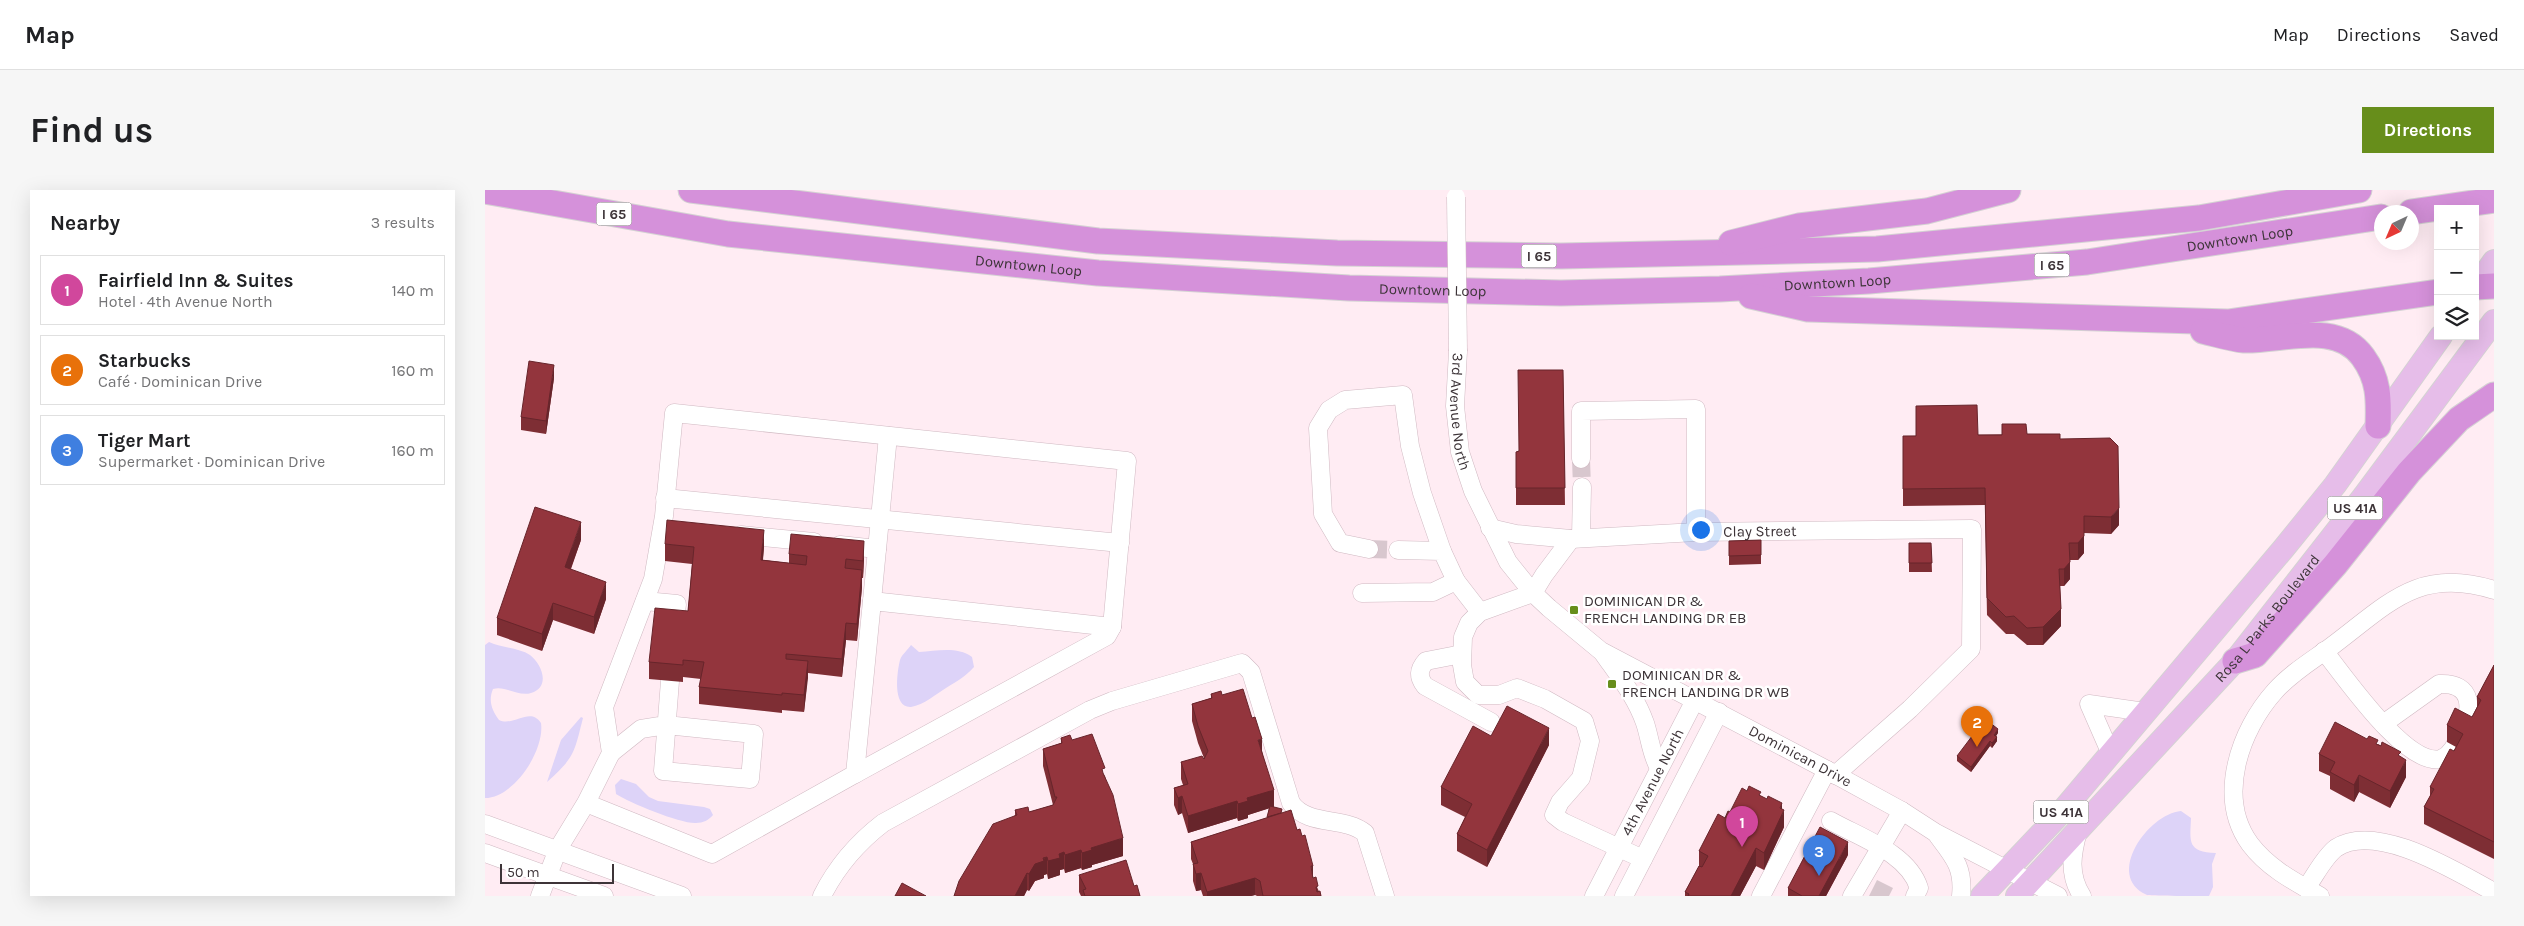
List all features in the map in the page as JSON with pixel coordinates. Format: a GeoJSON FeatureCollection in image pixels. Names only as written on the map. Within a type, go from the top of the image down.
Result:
{"type":"FeatureCollection","features":[{"type":"Feature","properties":{"kind":"highway","name":"Downtown Loop"},"geometry":{"type":"LineString","coordinates":[[691,190],[1098,242],[1337,253],[1681,255],[1877,248],[2150,223],[2199,218],[2359,190]]}},
{"type":"Feature","properties":{"kind":"highway"},"geometry":{"type":"LineString","coordinates":[[1681,255],[1799,226],[1927,211],[2008,190]]}},
{"type":"Feature","properties":{"kind":"highway","name":"Downtown Loop"},"geometry":{"type":"LineString","coordinates":[[493,192],[728,234],[1098,273],[1349,288],[1561,292],[1721,289],[1869,281],[2087,262],[2374,218]]}},
{"type":"Feature","properties":{"kind":"highway"},"geometry":{"type":"LineString","coordinates":[[2419,211],[2494,200]]}},
{"type":"Feature","properties":{"kind":"highway"},"geometry":{"type":"LineString","coordinates":[[2479,287],[2494,286]]}},
{"type":"Feature","properties":{"kind":"highway"},"geometry":{"type":"LineString","coordinates":[[1721,289],[1808,309],[2228,322],[2434,293]]}},
{"type":"Feature","properties":{"kind":"highway"},"geometry":{"type":"LineString","coordinates":[[2154,320],[2243,340],[2312,335],[2331,336],[2349,341],[2358,349],[2370,366],[2377,383],[2379,396],[2377,426]]}},
{"type":"Feature","properties":{"kind":"highway"},"geometry":{"type":"LineString","coordinates":[[2235,661],[2255,655],[2335,565],[2409,472],[2459,420],[2494,395]]}},
{"type":"Feature","properties":{"kind":"main road"},"geometry":{"type":"LineString","coordinates":[[2479,282],[2494,261]]}},
{"type":"Feature","properties":{"kind":"main road","name":"Rosa L Parks Boulevard"},"geometry":{"type":"LineString","coordinates":[[2024,888],[2235,661],[2364,496],[2494,321]]}},
{"type":"Feature","properties":{"kind":"main road","name":"Rosa L Parks Boulevard"},"geometry":{"type":"LineString","coordinates":[[1982,896],[2057,816],[2284,548],[2335,485],[2438,340]]}},
{"type":"Feature","properties":{"kind":"street","name":"3rd Avenue North"},"geometry":{"type":"LineString","coordinates":[[1456,194],[1458,351],[1455,406],[1460,452],[1473,491],[1508,562],[1533,593],[1549,608]]}},
{"type":"Feature","properties":{"kind":"street"},"geometry":{"type":"LineString","coordinates":[[1369,549],[1340,543],[1323,514],[1318,428],[1329,410],[1345,400],[1403,395],[1412,455],[1422,493],[1456,581],[1480,612]]}},
{"type":"Feature","properties":{"kind":"street"},"geometry":{"type":"LineString","coordinates":[[1581,459],[1581,411],[1696,409],[1696,532]]}},
{"type":"Feature","properties":{"kind":"street"},"geometry":{"type":"LineString","coordinates":[[586,804],[712,854],[1107,636],[1112,627],[1127,461],[674,413],[662,526],[653,579],[604,707],[611,753]]}},
{"type":"Feature","properties":{"kind":"street"},"geometry":{"type":"LineString","coordinates":[[855,774],[888,436]]}},
{"type":"Feature","properties":{"kind":"street"},"geometry":{"type":"LineString","coordinates":[[1582,487],[1576,538],[1533,593],[1480,612],[1469,623],[1463,637],[1462,654],[1465,682],[1469,689],[1478,695],[1499,695],[1517,688],[1545,699],[1584,721],[1589,741],[1581,778],[1560,802],[1554,815],[1563,822],[1643,859]]}},
{"type":"Feature","properties":{"kind":"street"},"geometry":{"type":"LineString","coordinates":[[665,498],[1120,543]]}},
{"type":"Feature","properties":{"kind":"street"},"geometry":{"type":"LineString","coordinates":[[662,526],[681,529]]}},
{"type":"Feature","properties":{"kind":"street","name":"Clay Street"},"geometry":{"type":"LineString","coordinates":[[1490,528],[1516,534],[1576,538],[1696,532],[1858,528],[1972,529],[1971,649],[1910,709],[1831,772]]}},
{"type":"Feature","properties":{"kind":"street"},"geometry":{"type":"LineString","coordinates":[[721,533],[877,549]]}},
{"type":"Feature","properties":{"kind":"street"},"geometry":{"type":"LineString","coordinates":[[1398,550],[1443,551]]}},
{"type":"Feature","properties":{"kind":"street"},"geometry":{"type":"LineString","coordinates":[[1362,593],[1433,592],[1456,581]]}},
{"type":"Feature","properties":{"kind":"street"},"geometry":{"type":"LineString","coordinates":[[2494,590],[2461,582],[2432,583],[2419,586],[2398,597],[2324,651],[2277,689],[2259,712],[2242,745],[2234,783],[2239,816],[2251,845],[2271,866],[2313,892],[2335,849],[2350,843],[2372,842],[2395,845],[2415,852],[2494,892]]}},
{"type":"Feature","properties":{"kind":"street"},"geometry":{"type":"LineString","coordinates":[[645,600],[677,604],[674,627]]}},
{"type":"Feature","properties":{"kind":"street"},"geometry":{"type":"LineString","coordinates":[[872,601],[1112,627]]}},
{"type":"Feature","properties":{"kind":"street","name":"Dominican Drive"},"geometry":{"type":"LineString","coordinates":[[1549,608],[1601,651],[1831,772],[1902,811],[1936,833],[2008,868],[2024,888],[2058,896]]}},
{"type":"Feature","properties":{"kind":"street"},"geometry":{"type":"LineString","coordinates":[[1601,651],[1633,695],[1645,724],[1653,758],[1659,768]]}},
{"type":"Feature","properties":{"kind":"street"},"geometry":{"type":"LineString","coordinates":[[2324,651],[2383,724],[2395,737],[2427,758],[2441,759],[2453,749],[2469,715],[2469,704],[2466,697],[2457,687],[2439,684],[2383,724]]}},
{"type":"Feature","properties":{"kind":"street"},"geometry":{"type":"LineString","coordinates":[[1462,654],[1426,661],[1419,672],[1420,679],[1425,686],[1491,722]]}},
{"type":"Feature","properties":{"kind":"street"},"geometry":{"type":"LineString","coordinates":[[821,896],[841,864],[868,834],[883,822],[1089,710],[1112,701],[1242,664],[1246,665],[1251,672],[1291,803],[1296,809],[1306,815],[1356,828],[1365,833],[1385,896]]}},
{"type":"Feature","properties":{"kind":"street"},"geometry":{"type":"LineString","coordinates":[[540,896],[559,849],[586,804],[611,753],[641,729],[667,725],[754,734],[750,779],[663,770],[667,725],[670,681]]}},
{"type":"Feature","properties":{"kind":"street","name":"4th Avenue North"},"geometry":{"type":"LineString","coordinates":[[1594,896],[1617,848],[1695,700]]}},
{"type":"Feature","properties":{"kind":"street"},"geometry":{"type":"LineString","coordinates":[[2110,752],[2089,704],[2145,712]]}},
{"type":"Feature","properties":{"kind":"street","name":"4th Avenue North"},"geometry":{"type":"LineString","coordinates":[[1624,896],[1719,712]]}},
{"type":"Feature","properties":{"kind":"street"},"geometry":{"type":"LineString","coordinates":[[1761,896],[1831,772]]}},
{"type":"Feature","properties":{"kind":"street"},"geometry":{"type":"LineString","coordinates":[[1862,888],[1902,811]]}},
{"type":"Feature","properties":{"kind":"street"},"geometry":{"type":"LineString","coordinates":[[1831,821],[1905,863],[1915,875],[1919,888],[1915,896]]}},
{"type":"Feature","properties":{"kind":"street"},"geometry":{"type":"LineString","coordinates":[[485,824],[559,849],[682,896]]}},
{"type":"Feature","properties":{"kind":"street"},"geometry":{"type":"LineString","coordinates":[[2079,831],[2072,862],[2073,877],[2082,896]]}},
{"type":"Feature","properties":{"kind":"street"},"geometry":{"type":"LineString","coordinates":[[1936,833],[1958,865],[1962,879],[1961,896]]}},
{"type":"Feature","properties":{"kind":"street"},"geometry":{"type":"LineString","coordinates":[[485,853],[604,896]]}},
{"type":"Feature","properties":{"kind":"shaded area"},"geometry":{"type":"Polygon","coordinates":[[[489,642],[530,655],[541,669],[543,681],[537,690],[526,694],[502,688],[493,689],[491,705],[499,720],[510,721],[532,716],[541,723],[541,734],[533,759],[517,781],[507,790],[496,796],[485,798],[485,645],[489,642]]]}},
{"type":"Feature","properties":{"kind":"shaded area"},"geometry":{"type":"Polygon","coordinates":[[[911,645],[919,652],[960,651],[972,657],[974,667],[961,679],[925,702],[911,707],[905,706],[898,696],[898,673],[900,660],[911,645]]]}},
{"type":"Feature","properties":{"kind":"shaded area"},"geometry":{"type":"Polygon","coordinates":[[[581,717],[583,718],[578,739],[572,754],[547,782],[561,740],[581,717]]]}},
{"type":"Feature","properties":{"kind":"shaded area"},"geometry":{"type":"Polygon","coordinates":[[[621,779],[636,784],[649,797],[658,801],[704,807],[710,809],[713,815],[706,821],[696,823],[679,820],[656,812],[616,794],[615,785],[621,779]]]}},
{"type":"Feature","properties":{"kind":"shaded area"},"geometry":{"type":"Polygon","coordinates":[[[2181,811],[2191,818],[2190,833],[2192,844],[2195,848],[2216,853],[2212,864],[2213,887],[2209,896],[2147,895],[2135,886],[2130,874],[2130,861],[2135,847],[2144,834],[2156,823],[2168,815],[2181,811]]]}},
{"type":"Feature","properties":{"kind":"building"},"geometry":{"type":"Polygon","coordinates":[[[529,361],[554,365],[546,421],[521,417],[529,361]]]}},
{"type":"Feature","properties":{"kind":"building"},"geometry":{"type":"Polygon","coordinates":[[[1518,370],[1563,370],[1565,488],[1516,488],[1516,452],[1519,451],[1518,370]]]}},
{"type":"Feature","properties":{"kind":"building"},"geometry":{"type":"Polygon","coordinates":[[[1977,405],[1978,435],[2002,435],[2002,424],[2026,424],[2027,434],[2060,434],[2060,439],[2110,438],[2118,446],[2119,508],[2111,517],[2084,516],[2084,536],[2078,543],[2069,543],[2070,562],[2064,569],[2059,569],[2061,609],[2043,627],[2027,628],[2014,616],[2006,617],[1987,598],[1985,488],[1903,489],[1903,436],[1916,436],[1916,406],[1977,405]]]}},
{"type":"Feature","properties":{"kind":"building"},"geometry":{"type":"Polygon","coordinates":[[[535,507],[581,522],[565,567],[606,582],[594,617],[553,603],[542,634],[497,618],[535,507]]]}},
{"type":"Feature","properties":{"kind":"building"},"geometry":{"type":"Polygon","coordinates":[[[667,520],[764,530],[761,560],[806,565],[807,556],[789,554],[791,534],[864,541],[863,561],[846,559],[845,568],[862,570],[857,624],[846,623],[842,659],[786,654],[786,659],[808,661],[804,695],[782,693],[782,695],[699,687],[704,662],[683,660],[683,665],[649,662],[655,608],[688,611],[694,547],[665,544],[667,520]]]}},
{"type":"Feature","properties":{"kind":"building"},"geometry":{"type":"Polygon","coordinates":[[[1761,540],[1761,555],[1729,556],[1729,541],[1761,540]]]}},
{"type":"Feature","properties":{"kind":"building"},"geometry":{"type":"Polygon","coordinates":[[[1909,543],[1931,543],[1932,563],[1909,563],[1909,543]]]}},
{"type":"Feature","properties":{"kind":"building"},"geometry":{"type":"Polygon","coordinates":[[[2494,665],[2494,842],[2424,807],[2434,789],[2430,787],[2450,749],[2454,751],[2463,734],[2447,725],[2455,708],[2472,717],[2481,700],[2477,697],[2494,665]]]}},
{"type":"Feature","properties":{"kind":"building"},"geometry":{"type":"Polygon","coordinates":[[[1243,689],[1252,718],[1255,717],[1262,739],[1258,740],[1274,790],[1247,798],[1248,801],[1238,804],[1237,801],[1188,816],[1182,796],[1178,798],[1174,788],[1188,784],[1181,762],[1202,756],[1204,759],[1208,751],[1192,704],[1212,698],[1211,694],[1221,691],[1222,695],[1243,689]]]}},
{"type":"Feature","properties":{"kind":"building"},"geometry":{"type":"Polygon","coordinates":[[[1507,706],[1549,728],[1487,850],[1457,834],[1472,804],[1441,787],[1473,726],[1491,736],[1507,706]]]}},
{"type":"Feature","properties":{"kind":"building"},"geometry":{"type":"Polygon","coordinates":[[[1985,719],[1998,729],[1994,735],[1997,737],[1992,743],[1990,741],[1971,767],[1957,756],[1985,719]]]}},
{"type":"Feature","properties":{"kind":"building"},"geometry":{"type":"Polygon","coordinates":[[[2335,722],[2367,739],[2369,736],[2378,740],[2376,744],[2381,746],[2382,742],[2401,752],[2398,755],[2406,760],[2390,791],[2359,775],[2354,785],[2330,772],[2335,762],[2319,754],[2335,722]]]}},
{"type":"Feature","properties":{"kind":"building"},"geometry":{"type":"Polygon","coordinates":[[[1092,734],[1105,768],[1102,769],[1103,773],[1113,795],[1123,838],[1091,848],[1092,850],[1082,853],[1081,850],[1065,855],[1064,852],[1059,854],[1060,858],[1048,861],[1047,857],[1043,858],[1044,861],[1035,864],[1029,874],[1027,873],[1015,896],[954,896],[959,881],[993,824],[1017,815],[1015,810],[1028,807],[1029,812],[1053,805],[1057,797],[1055,797],[1043,749],[1062,743],[1061,738],[1070,735],[1072,740],[1092,734]]]}},
{"type":"Feature","properties":{"kind":"building"},"geometry":{"type":"Polygon","coordinates":[[[1749,786],[1761,792],[1759,795],[1767,799],[1768,796],[1782,803],[1780,808],[1784,810],[1764,853],[1756,848],[1731,896],[1688,896],[1689,894],[1685,892],[1699,866],[1702,867],[1708,856],[1699,851],[1718,814],[1725,818],[1742,788],[1747,791],[1749,786]]]}},
{"type":"Feature","properties":{"kind":"building"},"geometry":{"type":"Polygon","coordinates":[[[1270,806],[1282,809],[1281,813],[1267,817],[1270,806]]]}},
{"type":"Feature","properties":{"kind":"building"},"geometry":{"type":"Polygon","coordinates":[[[1291,810],[1297,830],[1300,829],[1302,836],[1305,835],[1313,866],[1311,866],[1313,878],[1316,877],[1317,892],[1320,891],[1321,896],[1263,896],[1260,881],[1255,878],[1207,892],[1201,873],[1196,874],[1193,864],[1198,863],[1191,842],[1291,810]]]}},
{"type":"Feature","properties":{"kind":"building"},"geometry":{"type":"Polygon","coordinates":[[[1820,827],[1848,842],[1819,896],[1802,896],[1788,888],[1820,827]]]}},
{"type":"Feature","properties":{"kind":"building"},"geometry":{"type":"Polygon","coordinates":[[[1126,860],[1134,886],[1137,885],[1140,896],[1085,896],[1083,890],[1086,889],[1079,875],[1126,860]]]}},
{"type":"Feature","properties":{"kind":"building"},"geometry":{"type":"Polygon","coordinates":[[[902,883],[926,896],[895,896],[902,883]]]}},
{"type":"Feature","properties":{"kind":"tunnel"},"geometry":{"type":"LineString","coordinates":[[1581,459],[1582,487]]}},
{"type":"Feature","properties":{"kind":"tunnel"},"geometry":{"type":"LineString","coordinates":[[1369,549],[1398,550]]}},
{"type":"Feature","properties":{"kind":"tunnel"},"geometry":{"type":"LineString","coordinates":[[1873,888],[1889,896]]}},
{"type":"Feature","properties":{"kind":"place","name":"DOMINICAN DR & FRENCH LANDING DR EB"},"geometry":{"type":"Point","coordinates":[1574,610]}},
{"type":"Feature","properties":{"kind":"place","name":"DOMINICAN DR & FRENCH LANDING DR WB"},"geometry":{"type":"Point","coordinates":[1612,684]}},
{"type":"Feature","properties":{"kind":"place","name":"Starbucks"},"geometry":{"type":"Point","coordinates":[1977,747]}},
{"type":"Feature","properties":{"kind":"place","name":"Fairfield Inn & Suites"},"geometry":{"type":"Point","coordinates":[1742,847]}},
{"type":"Feature","properties":{"kind":"place","name":"Tiger Mart"},"geometry":{"type":"Point","coordinates":[1819,876]}}]}
